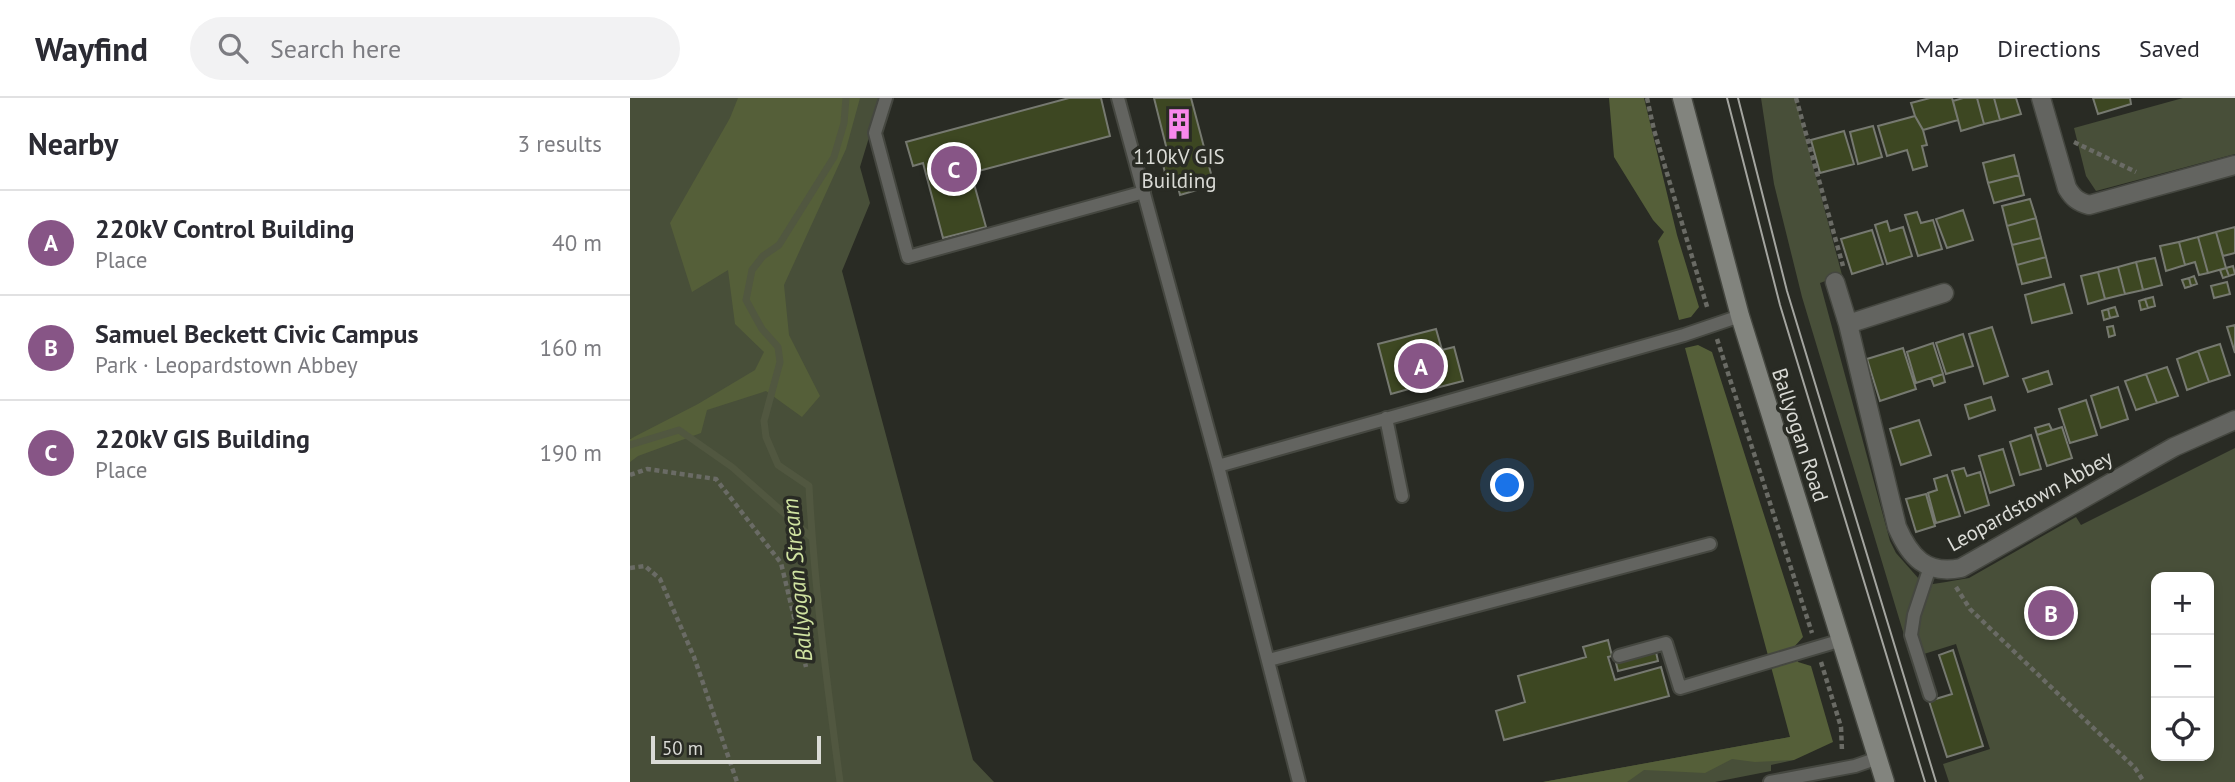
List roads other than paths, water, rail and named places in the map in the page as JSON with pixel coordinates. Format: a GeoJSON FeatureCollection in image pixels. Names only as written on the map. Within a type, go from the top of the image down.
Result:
{"type":"FeatureCollection","features":[{"type":"Feature","properties":{"kind":"street","name":"Ballyogan Road"},"geometry":{"type":"LineString","coordinates":[[1682,98],[1740,316],[1885,782]]}},
{"type":"Feature","properties":{"kind":"street"},"geometry":{"type":"LineString","coordinates":[[2041,98],[2067,188],[2073,198],[2089,205],[2235,165]]}},
{"type":"Feature","properties":{"kind":"street","name":"Leopardstown Abbey"},"geometry":{"type":"LineString","coordinates":[[1840,277],[1848,324],[1897,527],[1906,548],[1938,569],[1961,568],[2174,447],[2235,420]]}},
{"type":"Feature","properties":{"kind":"street"},"geometry":{"type":"LineString","coordinates":[[1848,324],[1944,293]]}},
{"type":"Feature","properties":{"kind":"lane"},"geometry":{"type":"LineString","coordinates":[[886,98],[875,134],[908,257],[1144,192]]}},
{"type":"Feature","properties":{"kind":"lane"},"geometry":{"type":"LineString","coordinates":[[1118,98],[1218,466],[1299,782]]}},
{"type":"Feature","properties":{"kind":"lane"},"geometry":{"type":"LineString","coordinates":[[1218,466],[1740,316]]}},
{"type":"Feature","properties":{"kind":"lane"},"geometry":{"type":"LineString","coordinates":[[1386,418],[1402,496]]}},
{"type":"Feature","properties":{"kind":"lane"},"geometry":{"type":"LineString","coordinates":[[1269,660],[1710,544]]}},
{"type":"Feature","properties":{"kind":"lane"},"geometry":{"type":"LineString","coordinates":[[1930,695],[1911,635],[1914,615],[1938,569]]}},
{"type":"Feature","properties":{"kind":"lane"},"geometry":{"type":"LineString","coordinates":[[1619,656],[1666,643],[1680,688],[1842,640]]}},
{"type":"Feature","properties":{"kind":"lane"},"geometry":{"type":"LineString","coordinates":[[1770,782],[1847,768],[1878,758]]}},
{"type":"Feature","properties":{"kind":"waterway","name":"Ballyogan Stream"},"geometry":{"type":"LineString","coordinates":[[840,782],[818,597],[809,486],[778,465],[766,437],[764,421],[780,362],[778,347],[762,329],[746,300],[752,270],[763,256],[779,245],[834,157],[844,123],[846,98]]}},
{"type":"Feature","properties":{"kind":"waterway"},"geometry":{"type":"LineString","coordinates":[[630,445],[679,430],[732,467],[811,537]]}},
{"type":"Feature","properties":{"kind":"tram line"},"geometry":{"type":"LineString","coordinates":[[1727,98],[1780,305],[1925,782]]}},
{"type":"Feature","properties":{"kind":"tram line"},"geometry":{"type":"LineString","coordinates":[[1738,98],[1787,291],[1936,782]]}},
{"type":"Feature","properties":{"kind":"place","name":"110kV GIS Building"},"geometry":{"type":"Point","coordinates":[1179,124]}},
{"type":"Feature","properties":{"kind":"place","name":"220kV GIS Building"},"geometry":{"type":"Point","coordinates":[954,169]}},
{"type":"Feature","properties":{"kind":"place","name":"220kV Control Building"},"geometry":{"type":"Point","coordinates":[1421,366]}},
{"type":"Feature","properties":{"kind":"place","name":"Samuel Beckett Civic Campus"},"geometry":{"type":"Point","coordinates":[2051,613]}}]}
